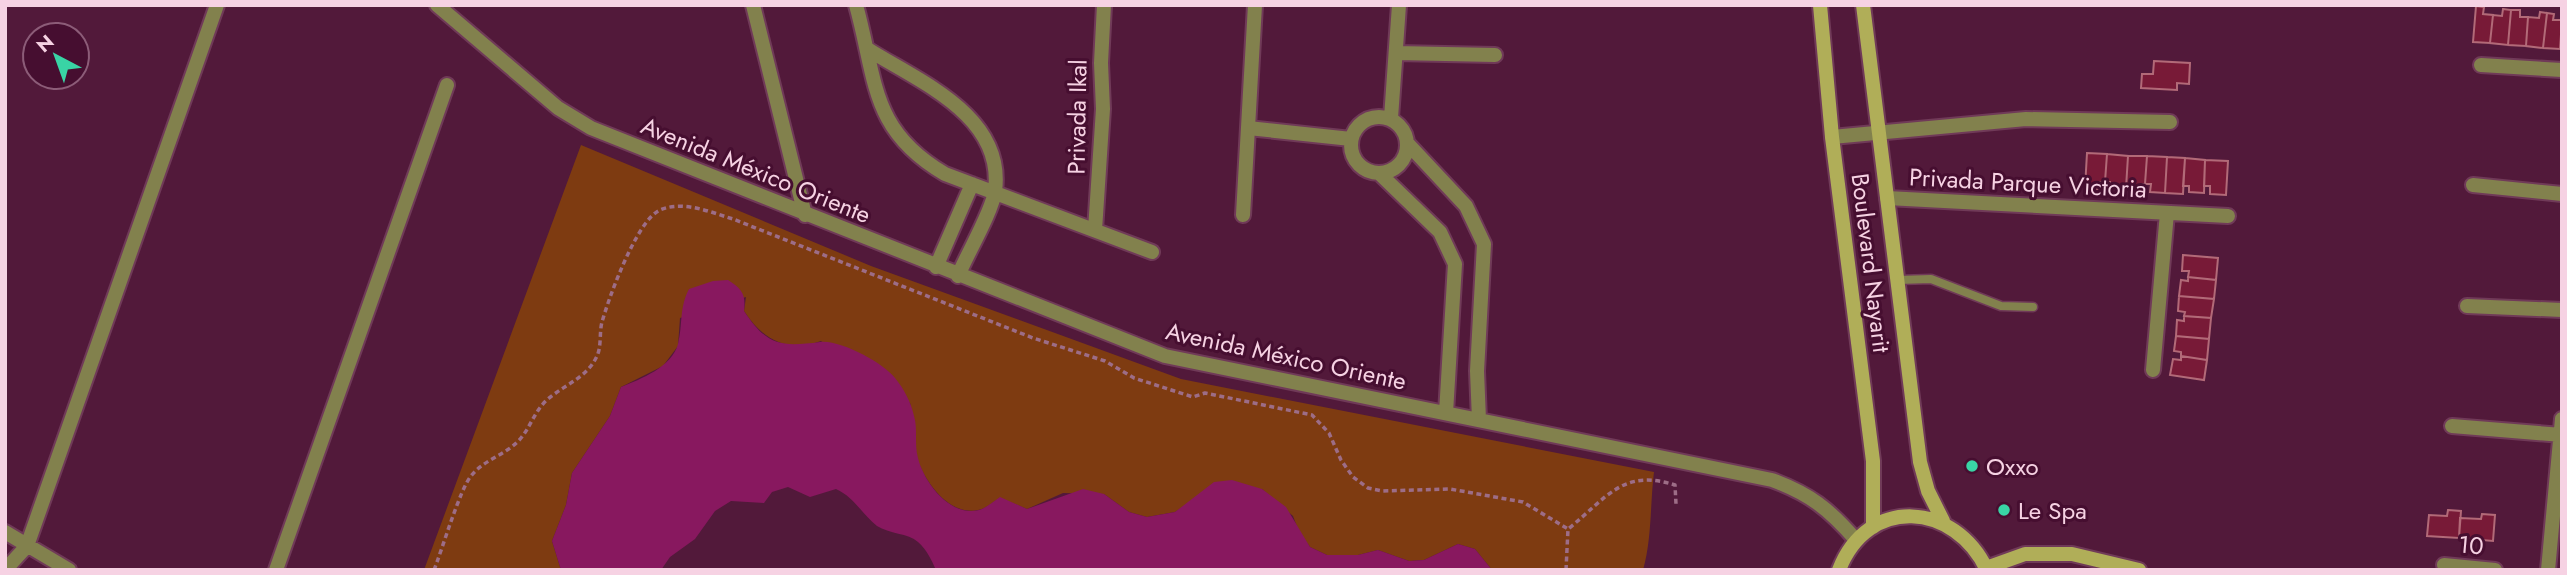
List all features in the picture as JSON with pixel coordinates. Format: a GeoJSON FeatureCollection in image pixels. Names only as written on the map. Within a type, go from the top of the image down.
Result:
{"type":"FeatureCollection","features":[{"type":"Feature","properties":{"kind":"street"},"geometry":{"type":"LineString","coordinates":[[5,570],[27,546],[217,5]]}},
{"type":"Feature","properties":{"kind":"street","name":"Avenida México Oriente"},"geometry":{"type":"LineString","coordinates":[[437,5],[558,108],[591,128],[1165,356],[1772,480],[1805,492],[1833,513],[1856,540]]}},
{"type":"Feature","properties":{"kind":"street"},"geometry":{"type":"LineString","coordinates":[[752,5],[805,215]]}},
{"type":"Feature","properties":{"kind":"street"},"geometry":{"type":"LineString","coordinates":[[856,5],[869,50],[876,95],[888,124],[920,159],[972,184],[1152,252]]}},
{"type":"Feature","properties":{"kind":"street","name":"Privada Ikal"},"geometry":{"type":"LineString","coordinates":[[1096,230],[1103,109],[1101,63],[1104,5]]}},
{"type":"Feature","properties":{"kind":"street"},"geometry":{"type":"LineString","coordinates":[[1243,215],[1255,5]]}},
{"type":"Feature","properties":{"kind":"street"},"geometry":{"type":"LineString","coordinates":[[1391,118],[1399,5]]}},
{"type":"Feature","properties":{"kind":"street","name":"Boulevard Nayarit"},"geometry":{"type":"LineString","coordinates":[[1820,5],[1832,136],[1873,461],[1873,527]]}},
{"type":"Feature","properties":{"kind":"street","name":"Boulevard Nayarit"},"geometry":{"type":"LineString","coordinates":[[1863,5],[1920,462],[1943,521]]}},
{"type":"Feature","properties":{"kind":"street"},"geometry":{"type":"LineString","coordinates":[[869,50],[971,117],[985,137],[993,167],[995,192],[958,276]]}},
{"type":"Feature","properties":{"kind":"street"},"geometry":{"type":"LineString","coordinates":[[1396,53],[1495,55]]}},
{"type":"Feature","properties":{"kind":"street"},"geometry":{"type":"LineString","coordinates":[[2482,65],[2562,70]]}},
{"type":"Feature","properties":{"kind":"street"},"geometry":{"type":"LineString","coordinates":[[276,570],[447,85]]}},
{"type":"Feature","properties":{"kind":"street"},"geometry":{"type":"LineString","coordinates":[[1446,413],[1455,264],[1440,232],[1380,174],[1363,169],[1353,156],[1351,139],[1359,124],[1374,116],[1391,118],[1404,129],[1409,145],[1466,206],[1483,244],[1477,371],[1479,420]]}},
{"type":"Feature","properties":{"kind":"street"},"geometry":{"type":"LineString","coordinates":[[1832,136],[2026,119],[2170,121]]}},
{"type":"Feature","properties":{"kind":"street"},"geometry":{"type":"LineString","coordinates":[[1248,128],[1351,139]]}},
{"type":"Feature","properties":{"kind":"street"},"geometry":{"type":"LineString","coordinates":[[1380,174],[1399,165],[1409,145]]}},
{"type":"Feature","properties":{"kind":"street"},"geometry":{"type":"LineString","coordinates":[[936,267],[972,184]]}},
{"type":"Feature","properties":{"kind":"street"},"geometry":{"type":"LineString","coordinates":[[2473,185],[2562,194]]}},
{"type":"Feature","properties":{"kind":"street","name":"Privada Parque Victoria"},"geometry":{"type":"LineString","coordinates":[[1887,198],[2228,216]]}},
{"type":"Feature","properties":{"kind":"street","name":"Privada Parque Victoria"},"geometry":{"type":"LineString","coordinates":[[2153,370],[2167,213]]}},
{"type":"Feature","properties":{"kind":"street"},"geometry":{"type":"LineString","coordinates":[[2467,306],[2562,310]]}},
{"type":"Feature","properties":{"kind":"street"},"geometry":{"type":"LineString","coordinates":[[2548,570],[2562,419]]}},
{"type":"Feature","properties":{"kind":"street"},"geometry":{"type":"LineString","coordinates":[[2452,426],[2561,435]]}},
{"type":"Feature","properties":{"kind":"street"},"geometry":{"type":"LineString","coordinates":[[1838,569],[1856,540],[1873,527],[1908,517],[1943,521],[1969,540],[1987,569],[2025,554],[2060,554],[2138,570]]}},
{"type":"Feature","properties":{"kind":"street"},"geometry":{"type":"LineString","coordinates":[[5,532],[69,570]]}},
{"type":"Feature","properties":{"kind":"street","name":"10"},"geometry":{"type":"LineString","coordinates":[[2444,565],[2495,570]]}},
{"type":"Feature","properties":{"kind":"lane"},"geometry":{"type":"LineString","coordinates":[[1898,280],[1931,279],[2001,306],[2033,307]]}},
{"type":"Feature","properties":{"kind":"path"},"geometry":{"type":"LineString","coordinates":[[434,570],[468,478],[480,466],[500,456],[522,438],[531,418],[547,399],[583,375],[598,357],[601,323],[634,243],[645,224],[659,210],[688,206],[733,219],[1033,338],[1105,361],[1134,377],[1193,397],[1205,393],[1312,415],[1329,433],[1340,460],[1353,477],[1368,488],[1382,491],[1450,489],[1523,502],[1568,529]]}},
{"type":"Feature","properties":{"kind":"path"},"geometry":{"type":"LineString","coordinates":[[1566,570],[1568,529],[1612,492],[1633,479],[1656,479],[1675,485],[1676,505]]}},
{"type":"Feature","properties":{"kind":"shaded area"},"geometry":{"type":"Polygon","coordinates":[[[581,145],[871,266],[1181,379],[1654,472],[1643,570],[1492,570],[1475,549],[1458,544],[1424,560],[1409,561],[1378,550],[1358,555],[1327,555],[1310,547],[1299,532],[1293,516],[1262,489],[1193,500],[1175,512],[1147,517],[1129,512],[1104,494],[1063,493],[1027,509],[1000,498],[982,509],[961,509],[942,498],[922,470],[916,454],[910,403],[821,341],[797,345],[777,341],[768,336],[759,330],[744,311],[746,297],[680,318],[678,346],[663,366],[621,387],[610,416],[572,473],[566,505],[552,541],[561,570],[424,570],[581,145]]]}},
{"type":"Feature","properties":{"kind":"shaded area"},"geometry":{"type":"Polygon","coordinates":[[[728,280],[742,293],[744,311],[752,323],[768,338],[785,344],[838,344],[860,353],[889,372],[911,406],[917,453],[926,478],[941,497],[960,509],[982,509],[1000,497],[1027,509],[1083,489],[1104,494],[1129,512],[1147,517],[1175,512],[1214,482],[1232,480],[1262,489],[1286,507],[1310,547],[1327,555],[1358,555],[1378,550],[1409,561],[1424,560],[1458,544],[1475,549],[1492,570],[936,570],[918,542],[877,526],[842,492],[836,489],[810,497],[788,487],[772,492],[764,503],[731,501],[715,511],[695,539],[670,557],[661,570],[561,570],[552,541],[566,505],[572,473],[610,416],[621,387],[663,366],[675,352],[689,289],[713,281],[728,280]]]}},
{"type":"Feature","properties":{"kind":"building"},"geometry":{"type":"Polygon","coordinates":[[[2476,6],[2484,7],[2483,14],[2493,15],[2490,43],[2473,42],[2476,6]]]}},
{"type":"Feature","properties":{"kind":"building"},"geometry":{"type":"Polygon","coordinates":[[[2503,9],[2511,10],[2508,45],[2490,43],[2493,15],[2502,16],[2503,9]]]}},
{"type":"Feature","properties":{"kind":"building"},"geometry":{"type":"Polygon","coordinates":[[[2511,10],[2520,10],[2520,17],[2528,17],[2526,46],[2508,45],[2511,10]]]}},
{"type":"Feature","properties":{"kind":"building"},"geometry":{"type":"Polygon","coordinates":[[[2540,12],[2547,13],[2543,48],[2526,46],[2528,17],[2539,18],[2540,12]]]}},
{"type":"Feature","properties":{"kind":"building"},"geometry":{"type":"Polygon","coordinates":[[[2547,13],[2554,14],[2553,20],[2562,20],[2560,49],[2543,48],[2547,13]]]}},
{"type":"Feature","properties":{"kind":"building"},"geometry":{"type":"Polygon","coordinates":[[[2154,61],[2190,63],[2189,84],[2177,83],[2177,90],[2141,88],[2142,74],[2153,74],[2154,61]]]}},
{"type":"Feature","properties":{"kind":"building"},"geometry":{"type":"Polygon","coordinates":[[[2087,153],[2107,154],[2105,182],[2100,182],[2099,189],[2085,188],[2087,153]]]}},
{"type":"Feature","properties":{"kind":"building"},"geometry":{"type":"Polygon","coordinates":[[[2107,154],[2128,156],[2126,188],[2110,187],[2110,182],[2105,182],[2107,154]]]}},
{"type":"Feature","properties":{"kind":"building"},"geometry":{"type":"Polygon","coordinates":[[[2128,156],[2147,156],[2145,184],[2142,184],[2141,193],[2126,188],[2128,156]]]}},
{"type":"Feature","properties":{"kind":"building"},"geometry":{"type":"Polygon","coordinates":[[[2147,156],[2167,157],[2165,193],[2150,192],[2151,184],[2145,184],[2147,156]]]}},
{"type":"Feature","properties":{"kind":"building"},"geometry":{"type":"Polygon","coordinates":[[[2167,157],[2185,158],[2183,194],[2165,193],[2167,157]]]}},
{"type":"Feature","properties":{"kind":"building"},"geometry":{"type":"Polygon","coordinates":[[[2185,158],[2205,160],[2204,193],[2189,192],[2189,186],[2183,186],[2185,158]]]}},
{"type":"Feature","properties":{"kind":"building"},"geometry":{"type":"Polygon","coordinates":[[[2205,160],[2228,161],[2226,195],[2210,194],[2210,186],[2204,186],[2205,160]]]}},
{"type":"Feature","properties":{"kind":"building"},"geometry":{"type":"Polygon","coordinates":[[[2183,255],[2218,258],[2216,280],[2188,277],[2189,271],[2182,271],[2183,255]]]}},
{"type":"Feature","properties":{"kind":"building"},"geometry":{"type":"Polygon","coordinates":[[[2188,277],[2216,280],[2214,299],[2179,296],[2181,280],[2188,281],[2188,277]]]}},
{"type":"Feature","properties":{"kind":"building"},"geometry":{"type":"Polygon","coordinates":[[[2179,296],[2214,299],[2211,318],[2184,316],[2185,312],[2178,311],[2179,296]]]}},
{"type":"Feature","properties":{"kind":"building"},"geometry":{"type":"Polygon","coordinates":[[[2184,316],[2211,318],[2209,339],[2176,336],[2177,320],[2184,321],[2184,316]]]}},
{"type":"Feature","properties":{"kind":"building"},"geometry":{"type":"Polygon","coordinates":[[[2176,336],[2209,339],[2207,360],[2181,356],[2181,352],[2174,351],[2176,336]]]}},
{"type":"Feature","properties":{"kind":"building"},"geometry":{"type":"Polygon","coordinates":[[[2181,356],[2207,360],[2204,380],[2170,375],[2173,359],[2181,360],[2181,356]]]}},
{"type":"Feature","properties":{"kind":"building"},"geometry":{"type":"Polygon","coordinates":[[[2448,510],[2461,511],[2459,538],[2427,536],[2429,515],[2447,516],[2448,510]]]}},
{"type":"Feature","properties":{"kind":"building"},"geometry":{"type":"Polygon","coordinates":[[[2482,514],[2495,515],[2493,541],[2459,538],[2460,518],[2481,519],[2482,514]]]}},
{"type":"Feature","properties":{"kind":"place","name":"Oxxo"},"geometry":{"type":"Point","coordinates":[1972,466]}},
{"type":"Feature","properties":{"kind":"place","name":"Le Spa"},"geometry":{"type":"Point","coordinates":[2004,510]}}]}
